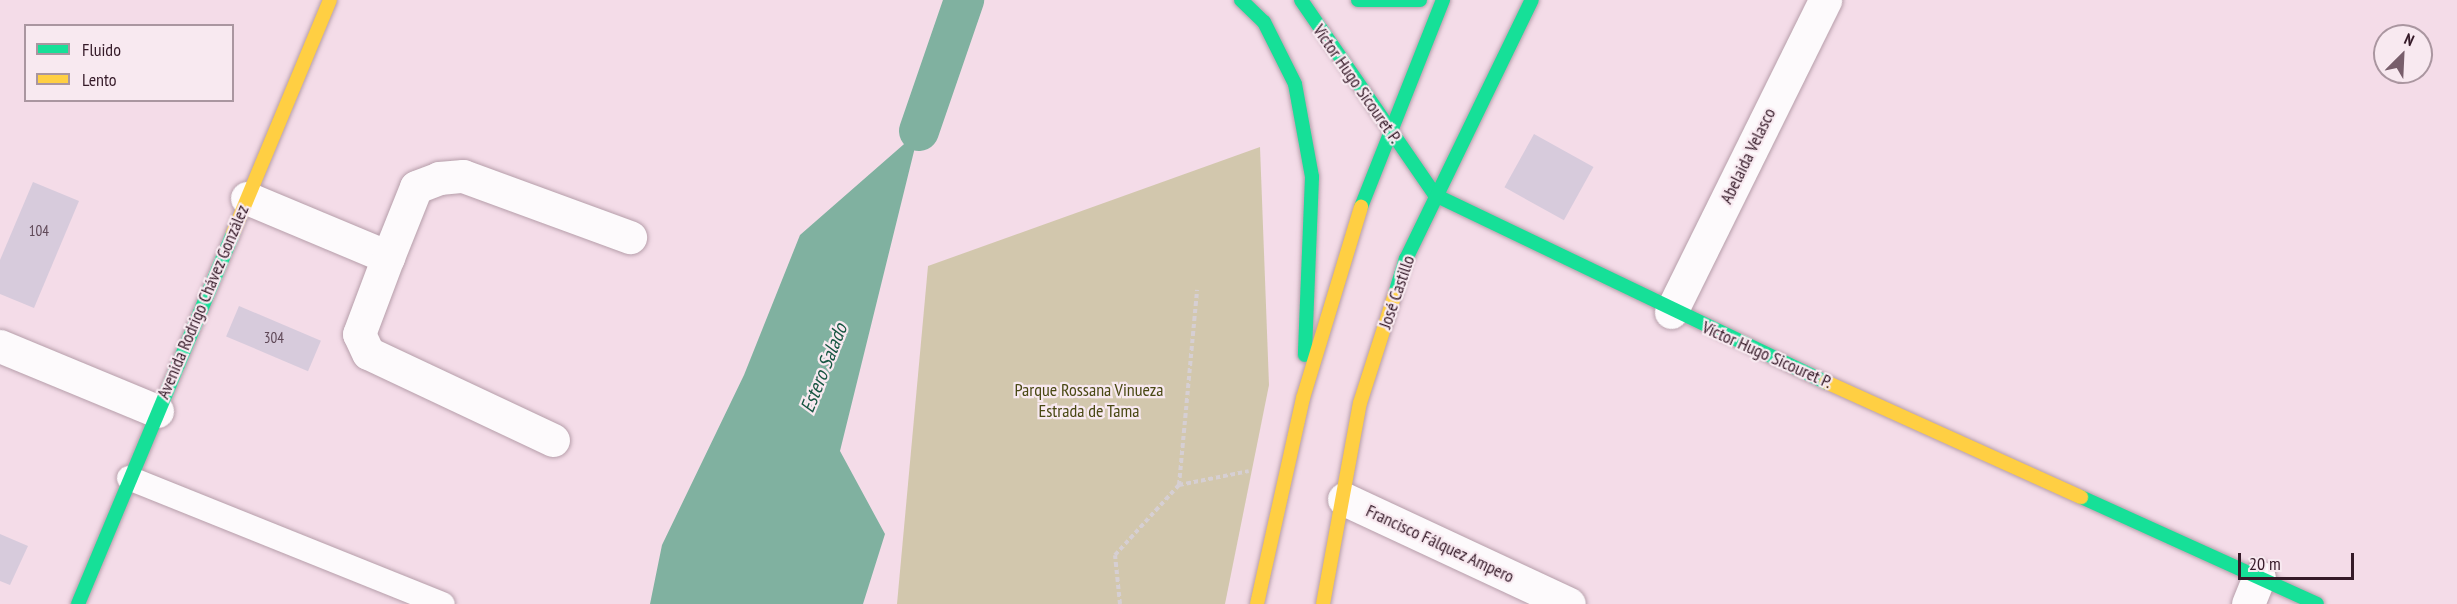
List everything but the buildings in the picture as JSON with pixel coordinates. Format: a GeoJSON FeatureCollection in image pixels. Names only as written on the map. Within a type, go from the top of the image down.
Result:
{"type":"FeatureCollection","features":[{"type":"Feature","properties":{"kind":"street","name":"Avenida Rodrigo Chávez González"},"geometry":{"type":"LineString","coordinates":[[78,604],[330,0]]}},
{"type":"Feature","properties":{"kind":"street"},"geometry":{"type":"LineString","coordinates":[[1241,0],[1264,22],[1294,84],[1312,177],[1303,398]]}},
{"type":"Feature","properties":{"kind":"street","name":"Víctor Hugo Sicouret P."},"geometry":{"type":"LineString","coordinates":[[1301,0],[1435,195],[1671,312],[2254,590],[2317,604]]}},
{"type":"Feature","properties":{"kind":"street"},"geometry":{"type":"LineString","coordinates":[[1358,0],[1420,0]]}},
{"type":"Feature","properties":{"kind":"street"},"geometry":{"type":"LineString","coordinates":[[1257,604],[1303,398],[1389,130],[1443,0]]}},
{"type":"Feature","properties":{"kind":"street","name":"José Castillo"},"geometry":{"type":"LineString","coordinates":[[1323,604],[1360,403],[1406,260],[1435,195],[1532,0]]}},
{"type":"Feature","properties":{"kind":"street","name":"Abelaida Velasco"},"geometry":{"type":"LineString","coordinates":[[1671,312],[1825,0]]}},
{"type":"Feature","properties":{"kind":"street"},"geometry":{"type":"LineString","coordinates":[[553,440],[368,353],[359,334],[388,257],[416,187],[439,178],[463,176],[630,237]]}},
{"type":"Feature","properties":{"kind":"street"},"geometry":{"type":"LineString","coordinates":[[247,198],[388,257]]}},
{"type":"Feature","properties":{"kind":"street"},"geometry":{"type":"LineString","coordinates":[[0,346],[157,411]]}},
{"type":"Feature","properties":{"kind":"street","name":"Francisco Fálquez Ampero"},"geometry":{"type":"LineString","coordinates":[[1344,499],[1569,604]]}},
{"type":"Feature","properties":{"kind":"lane"},"geometry":{"type":"LineString","coordinates":[[129,478],[443,604]]}},
{"type":"Feature","properties":{"kind":"path"},"geometry":{"type":"LineString","coordinates":[[1179,485],[1197,290]]}},
{"type":"Feature","properties":{"kind":"path"},"geometry":{"type":"LineString","coordinates":[[1120,604],[1115,555],[1179,485],[1288,463]]}},
{"type":"Feature","properties":{"kind":"green space","name":"Parque Rossana Vinueza Estrada de Tama"},"geometry":{"type":"Polygon","coordinates":[[[1260,147],[1269,385],[1225,604],[897,604],[928,266],[1260,147]]]}},
{"type":"Feature","properties":{"kind":"water","name":"Estero Salado"},"geometry":{"type":"Polygon","coordinates":[[[919,131],[840,451],[885,534],[863,604],[650,604],[662,545],[744,375],[800,235],[919,131]]]}},
{"type":"Feature","properties":{"kind":"waterway"},"geometry":{"type":"LineString","coordinates":[[919,131],[964,0]]}},
{"type":"Feature","properties":{"kind":"traffic: fast"},"geometry":{"type":"LineString","coordinates":[[1241,0],[1264,22],[1295,84],[1312,177],[1305,355]]}},
{"type":"Feature","properties":{"kind":"traffic: fast"},"geometry":{"type":"LineString","coordinates":[[1301,0],[1435,195],[1826,382]]}},
{"type":"Feature","properties":{"kind":"traffic: fast"},"geometry":{"type":"LineString","coordinates":[[1358,0],[1420,0]]}},
{"type":"Feature","properties":{"kind":"traffic: fast"},"geometry":{"type":"LineString","coordinates":[[1361,207],[1443,0]]}},
{"type":"Feature","properties":{"kind":"traffic: fast"},"geometry":{"type":"LineString","coordinates":[[1395,294],[1406,259],[1532,0]]}},
{"type":"Feature","properties":{"kind":"traffic: fast"},"geometry":{"type":"LineString","coordinates":[[78,604],[233,233]]}},
{"type":"Feature","properties":{"kind":"traffic: fast"},"geometry":{"type":"LineString","coordinates":[[2081,497],[2317,604]]}},
{"type":"Feature","properties":{"kind":"traffic: slow"},"geometry":{"type":"LineString","coordinates":[[233,233],[330,0]]}},
{"type":"Feature","properties":{"kind":"traffic: slow"},"geometry":{"type":"LineString","coordinates":[[1257,604],[1303,398],[1361,207]]}},
{"type":"Feature","properties":{"kind":"traffic: slow"},"geometry":{"type":"LineString","coordinates":[[1323,604],[1360,403],[1395,294]]}},
{"type":"Feature","properties":{"kind":"traffic: slow"},"geometry":{"type":"LineString","coordinates":[[1826,382],[2081,497]]}}]}
